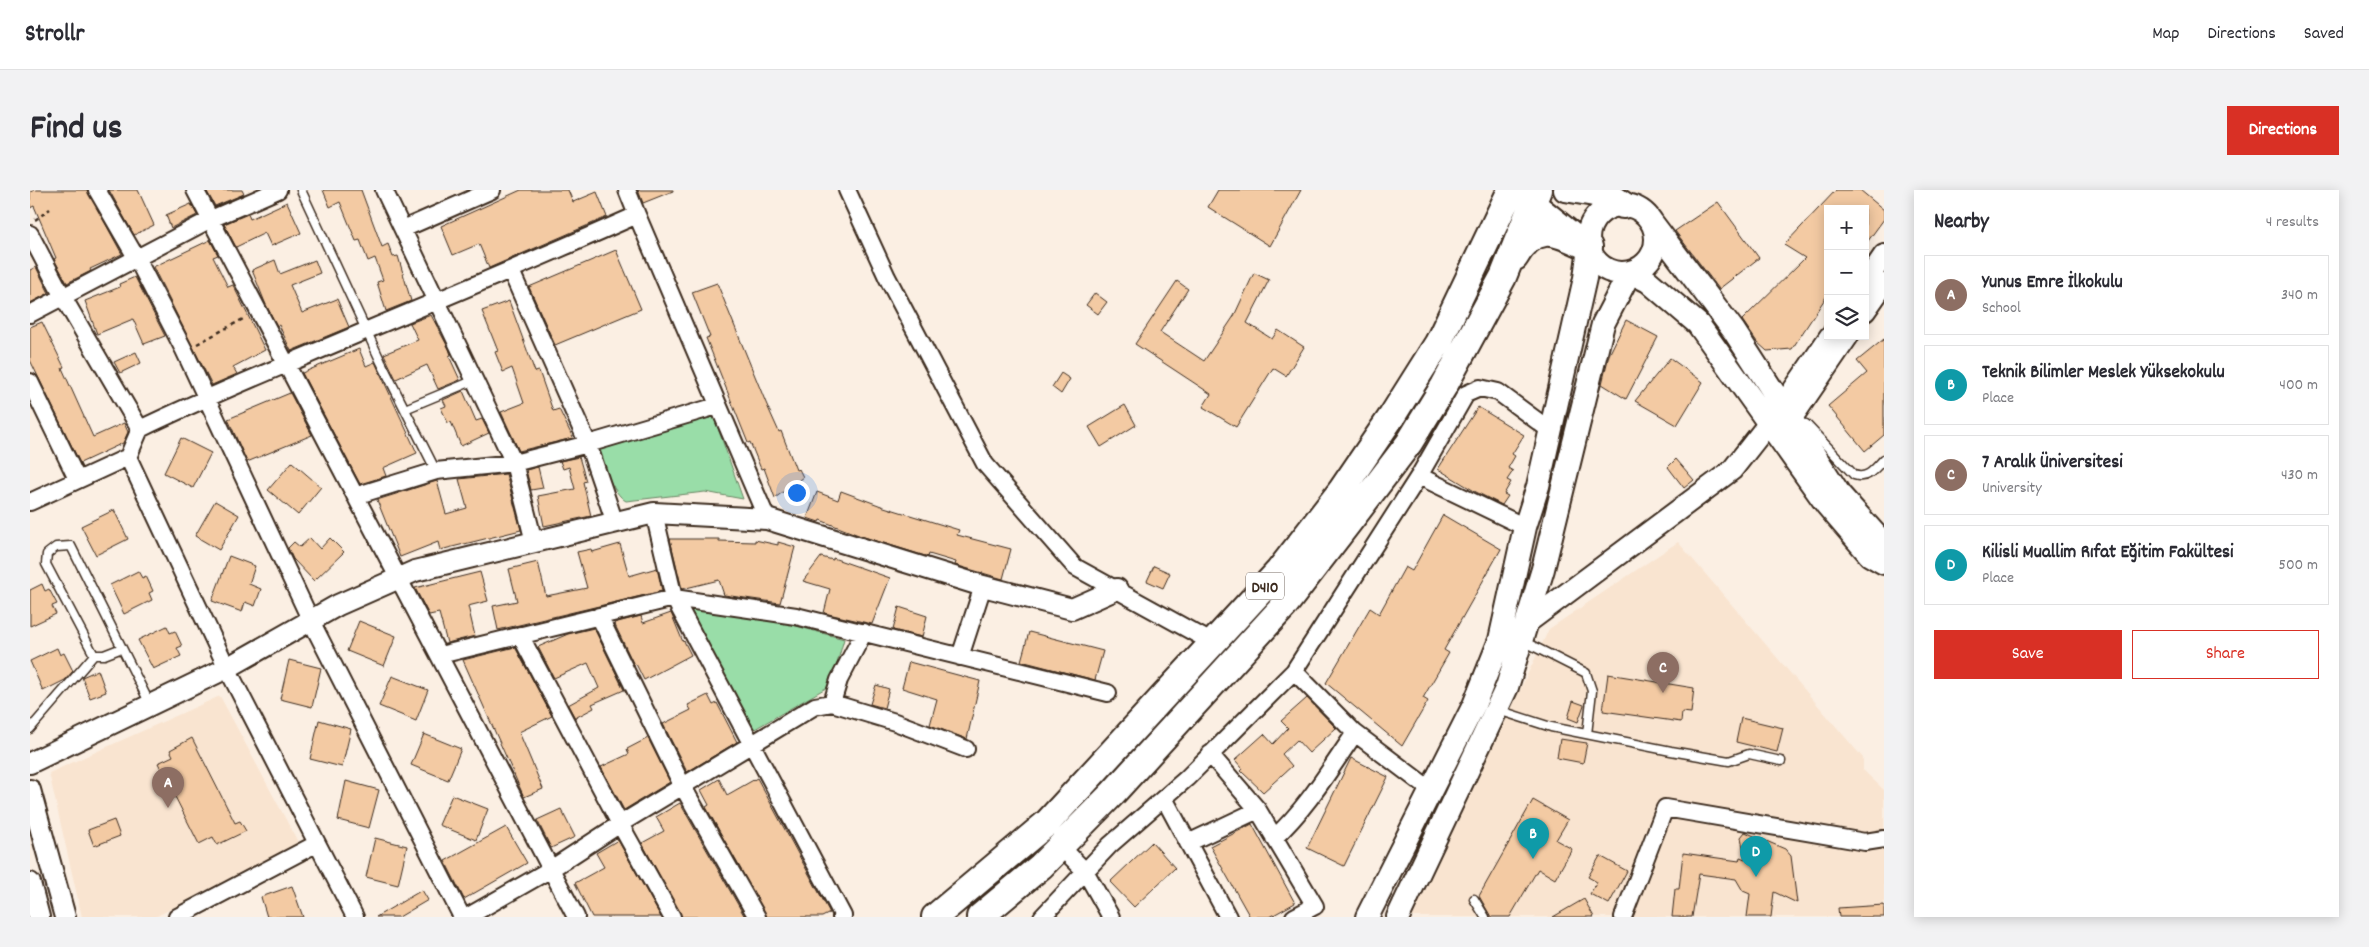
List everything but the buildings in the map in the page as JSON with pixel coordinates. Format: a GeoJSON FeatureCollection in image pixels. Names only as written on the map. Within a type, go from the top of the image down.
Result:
{"type":"FeatureCollection","features":[{"type":"Feature","properties":{"kind":"highway"},"geometry":{"type":"LineString","coordinates":[[1602,190],[1622,205]]}},
{"type":"Feature","properties":{"kind":"highway","name":"D410"},"geometry":{"type":"LineString","coordinates":[[980,917],[1041,866],[1112,794],[1290,599],[1409,443],[1444,386],[1503,277],[1523,193]]}},
{"type":"Feature","properties":{"kind":"highway","name":"D410"},"geometry":{"type":"LineString","coordinates":[[935,917],[1047,823],[1279,571],[1341,491],[1392,416],[1438,343],[1523,193]]}},
{"type":"Feature","properties":{"kind":"highway"},"geometry":{"type":"LineString","coordinates":[[1503,277],[1521,246],[1538,232],[1555,232],[1589,247]]}},
{"type":"Feature","properties":{"kind":"main road"},"geometry":{"type":"LineString","coordinates":[[1565,190],[1594,195],[1622,205],[1634,207],[1647,216],[1734,331],[1784,419],[1828,505],[1870,554],[1884,563]]}},
{"type":"Feature","properties":{"kind":"main road"},"geometry":{"type":"LineString","coordinates":[[1523,193],[1589,247],[1594,258],[1602,267],[1613,272],[1630,272],[1640,268],[1649,260],[1654,249],[1656,237],[1653,226],[1647,216]]}},
{"type":"Feature","properties":{"kind":"main road"},"geometry":{"type":"LineString","coordinates":[[1367,917],[1474,705],[1500,640],[1526,527],[1538,486],[1584,278],[1590,227],[1603,210],[1622,205]]}},
{"type":"Feature","properties":{"kind":"main road"},"geometry":{"type":"LineString","coordinates":[[1630,272],[1648,281],[1698,324],[1784,419],[1840,495],[1881,535]]}},
{"type":"Feature","properties":{"kind":"main road"},"geometry":{"type":"LineString","coordinates":[[1398,917],[1507,687],[1543,569],[1603,324],[1630,272]]}},
{"type":"Feature","properties":{"kind":"street"},"geometry":{"type":"LineString","coordinates":[[97,190],[137,259],[184,350],[311,621],[462,917]]}},
{"type":"Feature","properties":{"kind":"street"},"geometry":{"type":"LineString","coordinates":[[195,190],[576,917]]}},
{"type":"Feature","properties":{"kind":"street"},"geometry":{"type":"LineString","coordinates":[[30,314],[211,219],[278,190]]}},
{"type":"Feature","properties":{"kind":"street"},"geometry":{"type":"LineString","coordinates":[[384,190],[476,379],[514,463],[534,542]]}},
{"type":"Feature","properties":{"kind":"street"},"geometry":{"type":"LineString","coordinates":[[403,229],[492,190]]}},
{"type":"Feature","properties":{"kind":"street"},"geometry":{"type":"LineString","coordinates":[[627,190],[717,406],[767,519]]}},
{"type":"Feature","properties":{"kind":"street"},"geometry":{"type":"LineString","coordinates":[[847,190],[887,277],[985,464],[1075,568],[1213,642]]}},
{"type":"Feature","properties":{"kind":"street"},"geometry":{"type":"LineString","coordinates":[[30,502],[128,457],[140,429],[207,396],[510,271],[637,215]]}},
{"type":"Feature","properties":{"kind":"street"},"geometry":{"type":"LineString","coordinates":[[30,234],[63,297],[140,429]]}},
{"type":"Feature","properties":{"kind":"street"},"geometry":{"type":"LineString","coordinates":[[1869,304],[1878,289],[1884,255]]}},
{"type":"Feature","properties":{"kind":"street"},"geometry":{"type":"LineString","coordinates":[[510,271],[588,444],[615,522]]}},
{"type":"Feature","properties":{"kind":"street"},"geometry":{"type":"LineString","coordinates":[[1784,419],[1828,340]]}},
{"type":"Feature","properties":{"kind":"street"},"geometry":{"type":"LineString","coordinates":[[1524,631],[1732,470],[1784,419],[1845,340]]}},
{"type":"Feature","properties":{"kind":"street"},"geometry":{"type":"LineString","coordinates":[[30,382],[77,479]]}},
{"type":"Feature","properties":{"kind":"street"},"geometry":{"type":"LineString","coordinates":[[1042,917],[1110,845],[1164,798],[1294,671],[1419,476],[1466,394],[1480,388],[1498,392],[1550,430]]}},
{"type":"Feature","properties":{"kind":"street"},"geometry":{"type":"LineString","coordinates":[[356,496],[436,471],[514,463],[588,444],[717,406]]}},
{"type":"Feature","properties":{"kind":"street"},"geometry":{"type":"LineString","coordinates":[[128,457],[227,668],[355,917]]}},
{"type":"Feature","properties":{"kind":"street"},"geometry":{"type":"LineString","coordinates":[[1419,476],[1526,527]]}},
{"type":"Feature","properties":{"kind":"street"},"geometry":{"type":"LineString","coordinates":[[30,763],[227,668],[338,605],[415,572],[654,513],[767,519],[983,586],[1072,609],[1117,589]]}},
{"type":"Feature","properties":{"kind":"street"},"geometry":{"type":"LineString","coordinates":[[654,513],[674,598],[843,916],[841,917]]}},
{"type":"Feature","properties":{"kind":"street"},"geometry":{"type":"LineString","coordinates":[[960,657],[983,586]]}},
{"type":"Feature","properties":{"kind":"street"},"geometry":{"type":"LineString","coordinates":[[440,655],[674,598],[796,616],[1108,693]]}},
{"type":"Feature","properties":{"kind":"street"},"geometry":{"type":"LineString","coordinates":[[599,616],[683,787],[757,917]]}},
{"type":"Feature","properties":{"kind":"street"},"geometry":{"type":"LineString","coordinates":[[832,703],[839,680],[864,632]]}},
{"type":"Feature","properties":{"kind":"street"},"geometry":{"type":"LineString","coordinates":[[520,635],[620,824],[672,917]]}},
{"type":"Feature","properties":{"kind":"street"},"geometry":{"type":"LineString","coordinates":[[1294,671],[1356,733],[1432,791]]}},
{"type":"Feature","properties":{"kind":"street"},"geometry":{"type":"LineString","coordinates":[[467,917],[551,869],[620,824],[815,706],[832,703],[896,722],[966,749]]}},
{"type":"Feature","properties":{"kind":"street"},"geometry":{"type":"LineString","coordinates":[[1274,838],[1291,822],[1309,800],[1356,733]]}},
{"type":"Feature","properties":{"kind":"street"},"geometry":{"type":"LineString","coordinates":[[1210,754],[1258,810],[1315,906],[1294,917]]}},
{"type":"Feature","properties":{"kind":"street"},"geometry":{"type":"LineString","coordinates":[[30,790],[65,917]]}},
{"type":"Feature","properties":{"kind":"street"},"geometry":{"type":"LineString","coordinates":[[1164,798],[1228,917]]}},
{"type":"Feature","properties":{"kind":"street"},"geometry":{"type":"LineString","coordinates":[[1623,917],[1665,808],[1865,842],[1884,839]]}},
{"type":"Feature","properties":{"kind":"street"},"geometry":{"type":"LineString","coordinates":[[1188,843],[1258,810]]}},
{"type":"Feature","properties":{"kind":"street"},"geometry":{"type":"LineString","coordinates":[[177,917],[316,844]]}},
{"type":"Feature","properties":{"kind":"street"},"geometry":{"type":"LineString","coordinates":[[1060,846],[1085,872],[1111,917]]}},
{"type":"Feature","properties":{"kind":"street"},"geometry":{"type":"LineString","coordinates":[[30,883],[39,917]]}},
{"type":"Feature","properties":{"kind":"lane"},"geometry":{"type":"LineString","coordinates":[[301,190],[367,331],[436,471]]}},
{"type":"Feature","properties":{"kind":"lane"},"geometry":{"type":"LineString","coordinates":[[405,409],[476,379]]}},
{"type":"Feature","properties":{"kind":"lane"},"geometry":{"type":"LineString","coordinates":[[1784,419],[1854,474],[1862,477],[1867,475],[1884,459]]}},
{"type":"Feature","properties":{"kind":"lane"},"geometry":{"type":"LineString","coordinates":[[94,655],[46,564],[46,554],[56,547],[70,546],[151,704]]}},
{"type":"Feature","properties":{"kind":"lane"},"geometry":{"type":"LineString","coordinates":[[1524,631],[1586,673],[1592,691],[1587,734]]}},
{"type":"Feature","properties":{"kind":"lane"},"geometry":{"type":"LineString","coordinates":[[30,729],[94,655],[104,655],[122,648]]}},
{"type":"Feature","properties":{"kind":"lane"},"geometry":{"type":"LineString","coordinates":[[1496,710],[1552,727],[1728,761],[1749,754],[1781,762]]}},
{"type":"Feature","properties":{"kind":"lane"},"geometry":{"type":"LineString","coordinates":[[1474,899],[1485,917]]}},
{"type":"Feature","properties":{"kind":"path"},"geometry":{"type":"LineString","coordinates":[[30,224],[50,209]]}},
{"type":"Feature","properties":{"kind":"path"},"geometry":{"type":"LineString","coordinates":[[184,350],[258,311]]}},
{"type":"Feature","properties":{"kind":"shaded area"},"geometry":{"type":"Polygon","coordinates":[[[1678,542],[1863,758],[1863,770],[1884,790],[1884,917],[1412,917],[1549,629],[1678,542]]]}},
{"type":"Feature","properties":{"kind":"shaded area"},"geometry":{"type":"Polygon","coordinates":[[[220,696],[299,844],[155,917],[82,917],[49,773],[220,696]]]}},
{"type":"Feature","properties":{"kind":"green space"},"geometry":{"type":"Polygon","coordinates":[[[714,417],[743,499],[705,492],[626,501],[621,497],[604,468],[600,446],[714,417]]]}},
{"type":"Feature","properties":{"kind":"green space"},"geometry":{"type":"Polygon","coordinates":[[[688,609],[774,620],[844,639],[831,685],[753,730],[688,609]]]}},
{"type":"Feature","properties":{"kind":"place","name":"7 Aralık Üniversitesi"},"geometry":{"type":"Point","coordinates":[1663,693]}},
{"type":"Feature","properties":{"kind":"place","name":"Yunus Emre İlkokulu"},"geometry":{"type":"Point","coordinates":[168,808]}},
{"type":"Feature","properties":{"kind":"place","name":"Teknik Bilimler Meslek Yüksekokulu"},"geometry":{"type":"Point","coordinates":[1533,859]}},
{"type":"Feature","properties":{"kind":"place","name":"Kilisli Muallim Rıfat Eğitim Fakültesi"},"geometry":{"type":"Point","coordinates":[1756,877]}}]}
